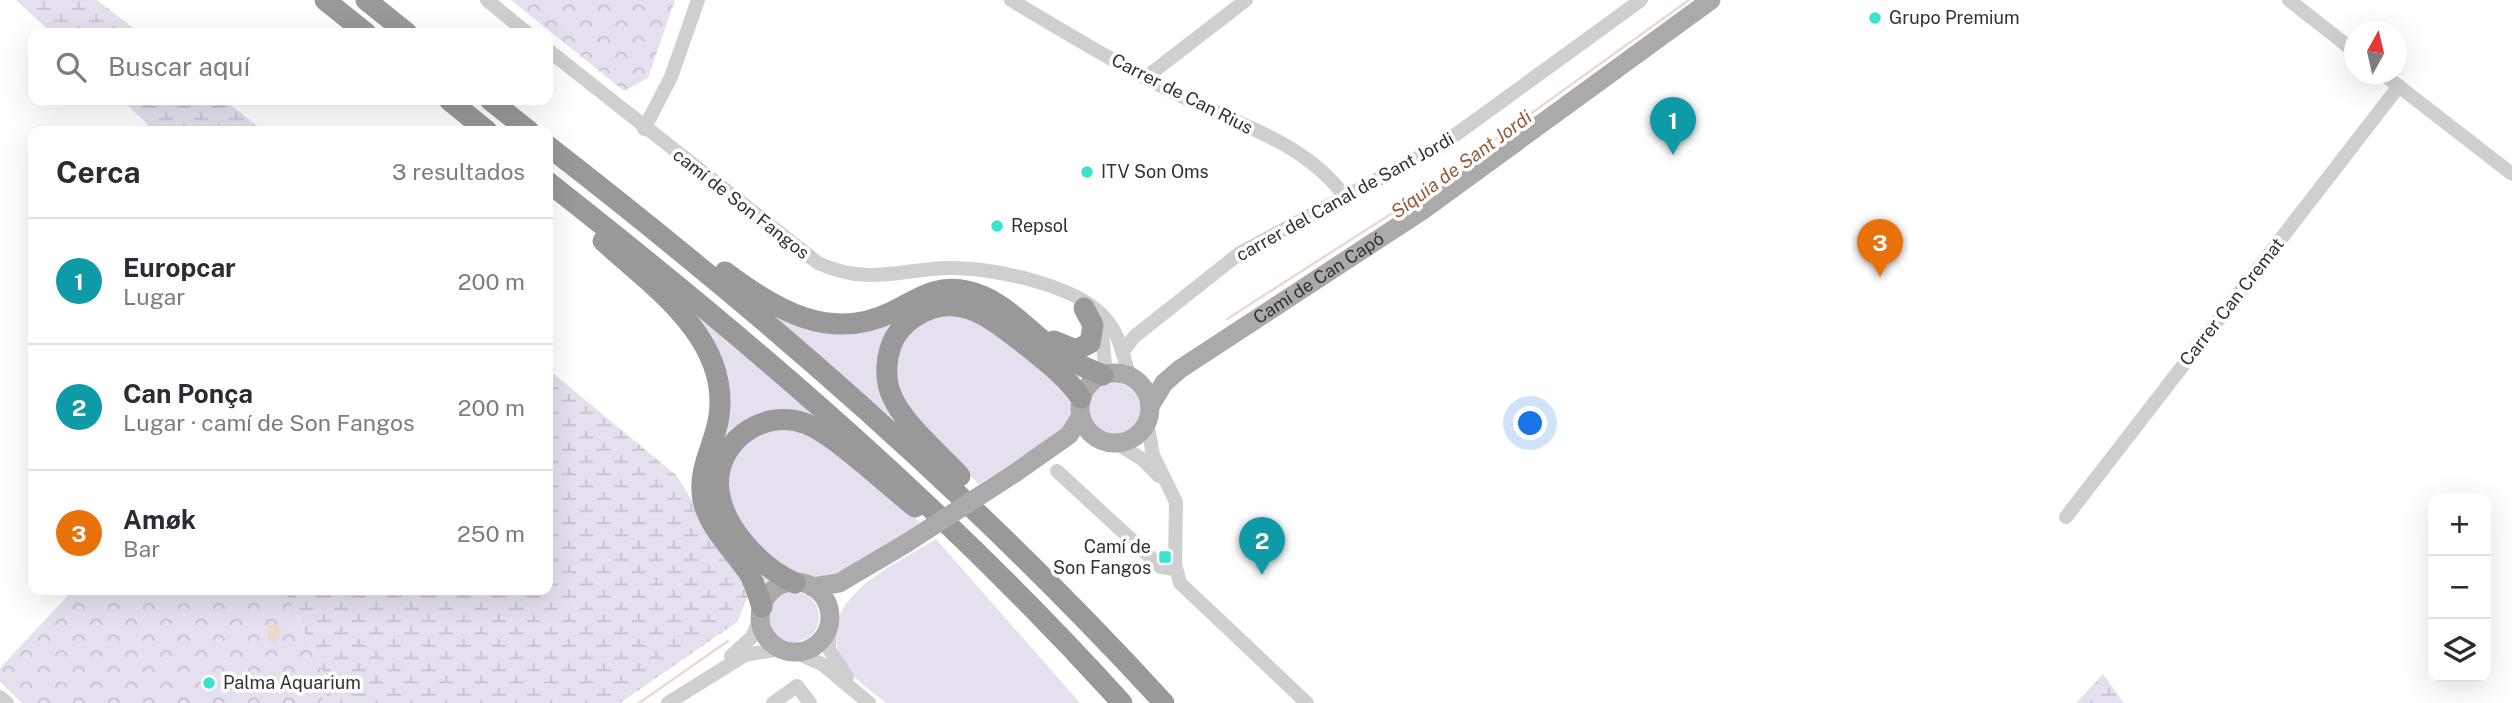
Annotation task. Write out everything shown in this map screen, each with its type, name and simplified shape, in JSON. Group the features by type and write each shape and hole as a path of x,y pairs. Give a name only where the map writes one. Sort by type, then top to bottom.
{"highway":[{"path":"325,0 360,28"},
{"path":"366,0 401,28"},
{"path":"455,105 481,126"},
{"path":"496,105 523,126"},
{"path":"553,149 594,172 762,300 791,314 821,323 853,324 884,316 929,291 953,289 988,298 1068,359 1104,374"},
{"path":"553,149 839,384 1032,563 1164,703"},
{"path":"553,185 666,275 906,481 1007,581 1122,703"},
{"path":"553,195 680,314 708,349 719,381 720,405 718,426 702,476 703,498 715,527 752,579 761,612"},
{"path":"1032,563 1019,540 901,411 889,386 890,349 902,327 917,315 936,306 966,307 997,323 1058,371 1081,407"},
{"path":"1028,329 1044,334 1066,348 1084,348 1090,343 1094,330 1084,308"},
{"path":"804,585 769,568 750,548 726,515 718,487 723,460 733,443 749,429 776,420 804,423 822,432 929,519 983,568 1007,581"}],"main road":[{"name":"Camí de Can Capó","path":"1149,414 1170,377 1230,334 1423,209 1711,0"},
{"name":"Camí de Can Capó","path":"1131,376 1160,372 1230,334"},
{"path":"871,567 839,583 775,589 761,612 767,639 788,651 819,643 844,590 871,567 1040,457 1069,435 1090,382 1104,374 1131,376 1145,390 1149,414 1132,439 1072,443 1040,457"},
{"path":"1081,407 1085,427 1107,441"},
{"path":"804,585 825,600 829,622"}],"street":[{"path":"487,0 521,28"},
{"path":"644,129 671,76 698,0"},
{"name":"Carrer de Can Rius","path":"1011,0 1145,78 1301,153 1331,177 1345,197"},
{"path":"1145,78 1246,0"},
{"name":"carrer del Canal de Sant Jordi","path":"1122,351 1135,336 1240,253 1440,146 1641,0"},
{"path":"2289,0 2344,43"},
{"name":"camí de Son Fangos","path":"553,54 800,251 828,267 858,275 882,276 967,268 1006,274 1046,286"},
{"path":"2396,84 2512,174"},
{"name":"Carrer Can Cremat","path":"2066,517 2399,86"},
{"path":"1046,286 1084,308 1101,328 1104,374"},
{"path":"1046,286 1093,306 1111,325 1131,376"},
{"path":"1149,414 1153,455 1170,487 1177,510 1175,569 1180,583 1307,703"},
{"path":"1107,441 1142,459 1170,487"},
{"path":"1057,471 1161,567 1175,569"},
{"path":"668,703 690,697 712,673 747,643 761,612"},
{"path":"829,622 828,643 832,656 869,703"},
{"path":"712,673 744,655 788,651 822,664 869,703"},
{"path":"773,703 797,686 810,703"},
{"path":"0,697 7,703"}],"green space":[{"path":"16,0 97,0 133,28 47,28"},
{"path":"511,0 675,0 648,78 624,91 553,34 553,28 546,28"},
{"path":"127,105 231,105 257,126 150,126"},
{"path":"641,266 849,444 847,446 811,420 778,413 760,417 744,425 731,437 721,452 713,487 716,505 724,522 754,561 777,580 765,590 712,506 709,476 727,409 727,388 718,355 698,325 639,268"},
{"path":"939,296 968,297 991,307 1056,357 1083,374 1077,380 1009,324 969,301 950,299 932,302 916,309 902,320 891,334 883,350 881,367 883,386 890,404 926,447 759,305 803,325 845,331 889,320 923,300"},
{"path":"937,315 969,316 1049,374 1074,402 1074,415 1067,428 979,484 930,432 900,388 895,366 898,346 913,328"},
{"path":"553,373 677,476 749,594 737,622 620,703 319,703 331,689 287,595 553,595"},
{"path":"1115,383 1134,390 1141,409 1134,428 1115,435 1096,428 1089,409 1096,390"},
{"path":"785,427 814,436 920,522 873,558 845,573 808,577 780,564 763,551 736,514 729,494 728,474 734,455 749,438"},
{"path":"936,539 1080,703 886,703 852,674 843,662 836,640 838,620 848,602 880,573"},
{"path":"794,592 812,599 819,617 812,635 794,642 776,635 769,617 776,599"},
{"path":"68,595 287,595 331,689 319,703 22,703 0,682 0,668"},
{"path":"2103,674 2124,703 2076,703"}],"water":[{"path":"275,622 281,630 277,642 268,641 268,627"}],"waterway":[{"name":"Síquia de Sant Jordi","path":"1227,319 1394,212 1689,0"},
{"name":"Síquia de Sant Jordi","path":"639,703 728,641"}],"place":[{"name":"Grupo Premium","path":"1875,18"},
{"name":"Europcar","path":"1673,155"},
{"name":"ITV Son Oms","path":"1087,172"},
{"name":"Repsol","path":"997,226"},
{"name":"Amøk","path":"1880,277"},
{"name":"Camí de Son Fangos","path":"1165,557"},
{"name":"Can Ponça","path":"1262,575"},
{"name":"Palma Aquarium","path":"209,683"}]}
